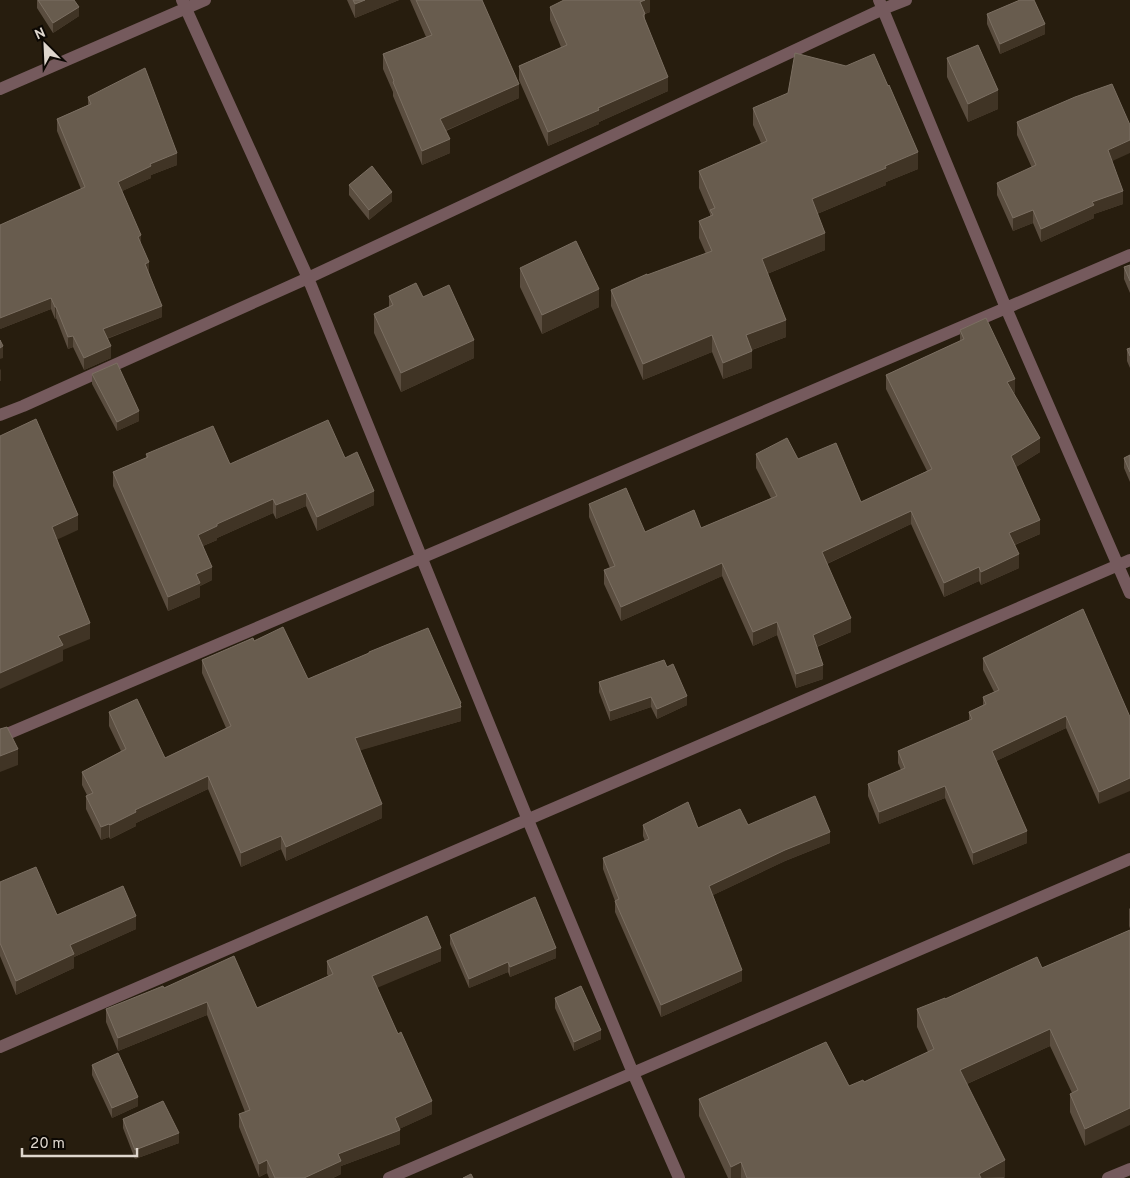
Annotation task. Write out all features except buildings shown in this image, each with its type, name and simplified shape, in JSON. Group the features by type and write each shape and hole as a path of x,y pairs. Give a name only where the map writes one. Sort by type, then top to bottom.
{"street":[{"path":"0,89 184,4 205,0"},
{"path":"0,415 308,278 881,5 906,0"},
{"path":"184,4 308,278 528,820 633,1073 679,1178"},
{"path":"881,5 1006,308 1124,563 1130,593"},
{"path":"0,737 1130,255"},
{"path":"0,1047 1124,563"},
{"path":"389,1178 1130,859"},
{"path":"1108,1178 1130,1169"}]}
